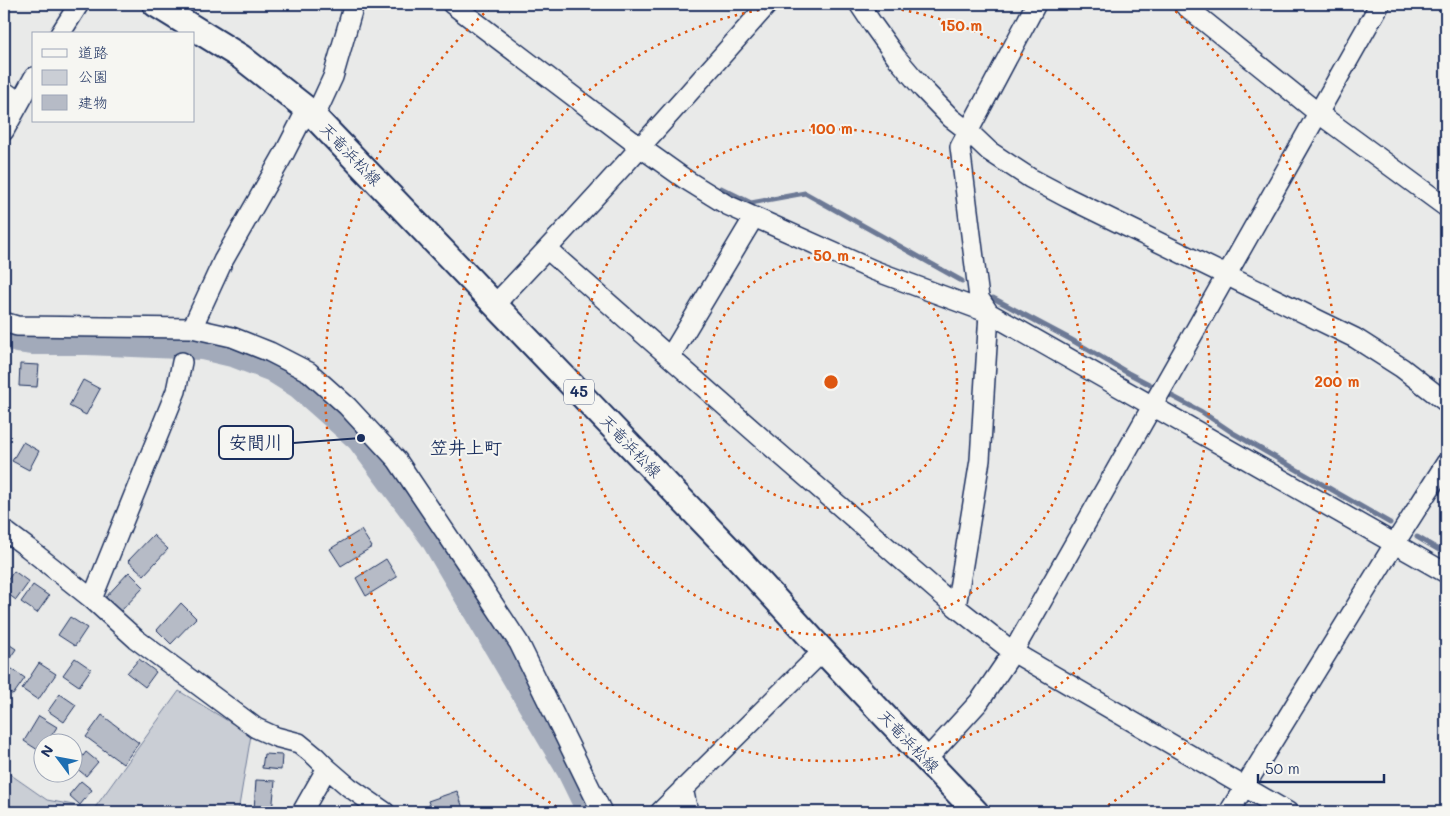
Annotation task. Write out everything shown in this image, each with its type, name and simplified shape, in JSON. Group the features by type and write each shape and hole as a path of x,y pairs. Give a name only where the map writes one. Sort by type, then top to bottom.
{"main road":[{"name":"天竜浜松線","path":"155,4 241,56 311,113 736,556 823,651 976,812"}],"street":[{"path":"61,32 78,4"},
{"path":"192,328 223,261 285,152 333,77 354,4"},
{"path":"452,4 640,147 685,179 727,205 873,270 989,313 1158,395 1446,573"},
{"path":"495,304 640,147 768,4"},
{"path":"860,4 872,25 923,89 951,118 989,151 1030,178 1068,198 1355,338 1402,368 1446,402"},
{"path":"956,607 980,460 989,313 978,298 960,147 1036,4"},
{"path":"1183,4 1318,113 1446,207"},
{"path":"926,759 979,702 1013,652 1380,4"},
{"path":"4,131 11,97 32,78"},
{"path":"670,357 754,217"},
{"path":"547,249 956,607 1013,652 1288,812"},
{"path":"4,322 17,326 192,328 232,337 270,352 309,372 347,406 397,460 519,643 602,812"},
{"path":"92,599 176,391 182,362"},
{"path":"1229,812 1446,463"},
{"path":"4,530 92,599 136,638 256,728 276,737 299,743 349,787 386,812"},
{"path":"660,812 823,651"},
{"path":"302,812 327,768"},
{"path":"683,788 688,812"}],"green space":[{"path":"179,691 251,735 238,812 4,812 4,770 47,800 94,809"}],"building":[{"path":"20,364 39,365 37,387 19,386"},
{"path":"83,380 100,389 86,415 69,406"},
{"path":"23,442 39,451 29,470 12,461"},
{"path":"361,530 372,547 341,566 330,549"},
{"path":"153,535 168,549 144,575 128,561"},
{"path":"386,559 397,577 366,596 356,578"},
{"path":"14,571 29,582 16,600 4,591 4,585"},
{"path":"129,572 144,587 119,613 104,599"},
{"path":"33,585 49,596 37,613 21,602"},
{"path":"181,603 196,618 171,644 157,630"},
{"path":"70,617 87,628 75,646 58,635"},
{"path":"4,641 16,649 4,667"},
{"path":"75,658 91,669 79,686 63,675"},
{"path":"139,659 156,672 145,687 127,673"},
{"path":"39,663 56,674 38,700 22,689"},
{"path":"9,667 25,678 13,695 4,689 4,674"},
{"path":"60,694 76,705 64,722 48,711"},
{"path":"102,715 139,743 123,764 86,737"},
{"path":"39,716 57,727 52,734 32,734 32,746 24,741"},
{"path":"86,752 98,762 86,776 82,773 82,757"},
{"path":"264,754 282,755 281,770 262,768"},
{"path":"256,780 275,781 272,812 254,810"},
{"path":"82,782 92,790 80,805 69,795 78,784 82,784"},
{"path":"457,791 463,808 452,812 432,812 428,801"}],"waterway":[{"path":"721,188 751,203 805,193 962,281"},
{"path":"993,298 1202,412 1233,433 1390,523"},
{"path":"4,333 18,338 34,340 87,340 202,345 236,353 273,367 300,384 361,438 434,536 571,769 592,812"},
{"path":"1417,537 1446,554"}],"place":[{"name":"安間川","path":"361,438"}],"district":[{"name":"笠井上町","path":"466,448"}]}
